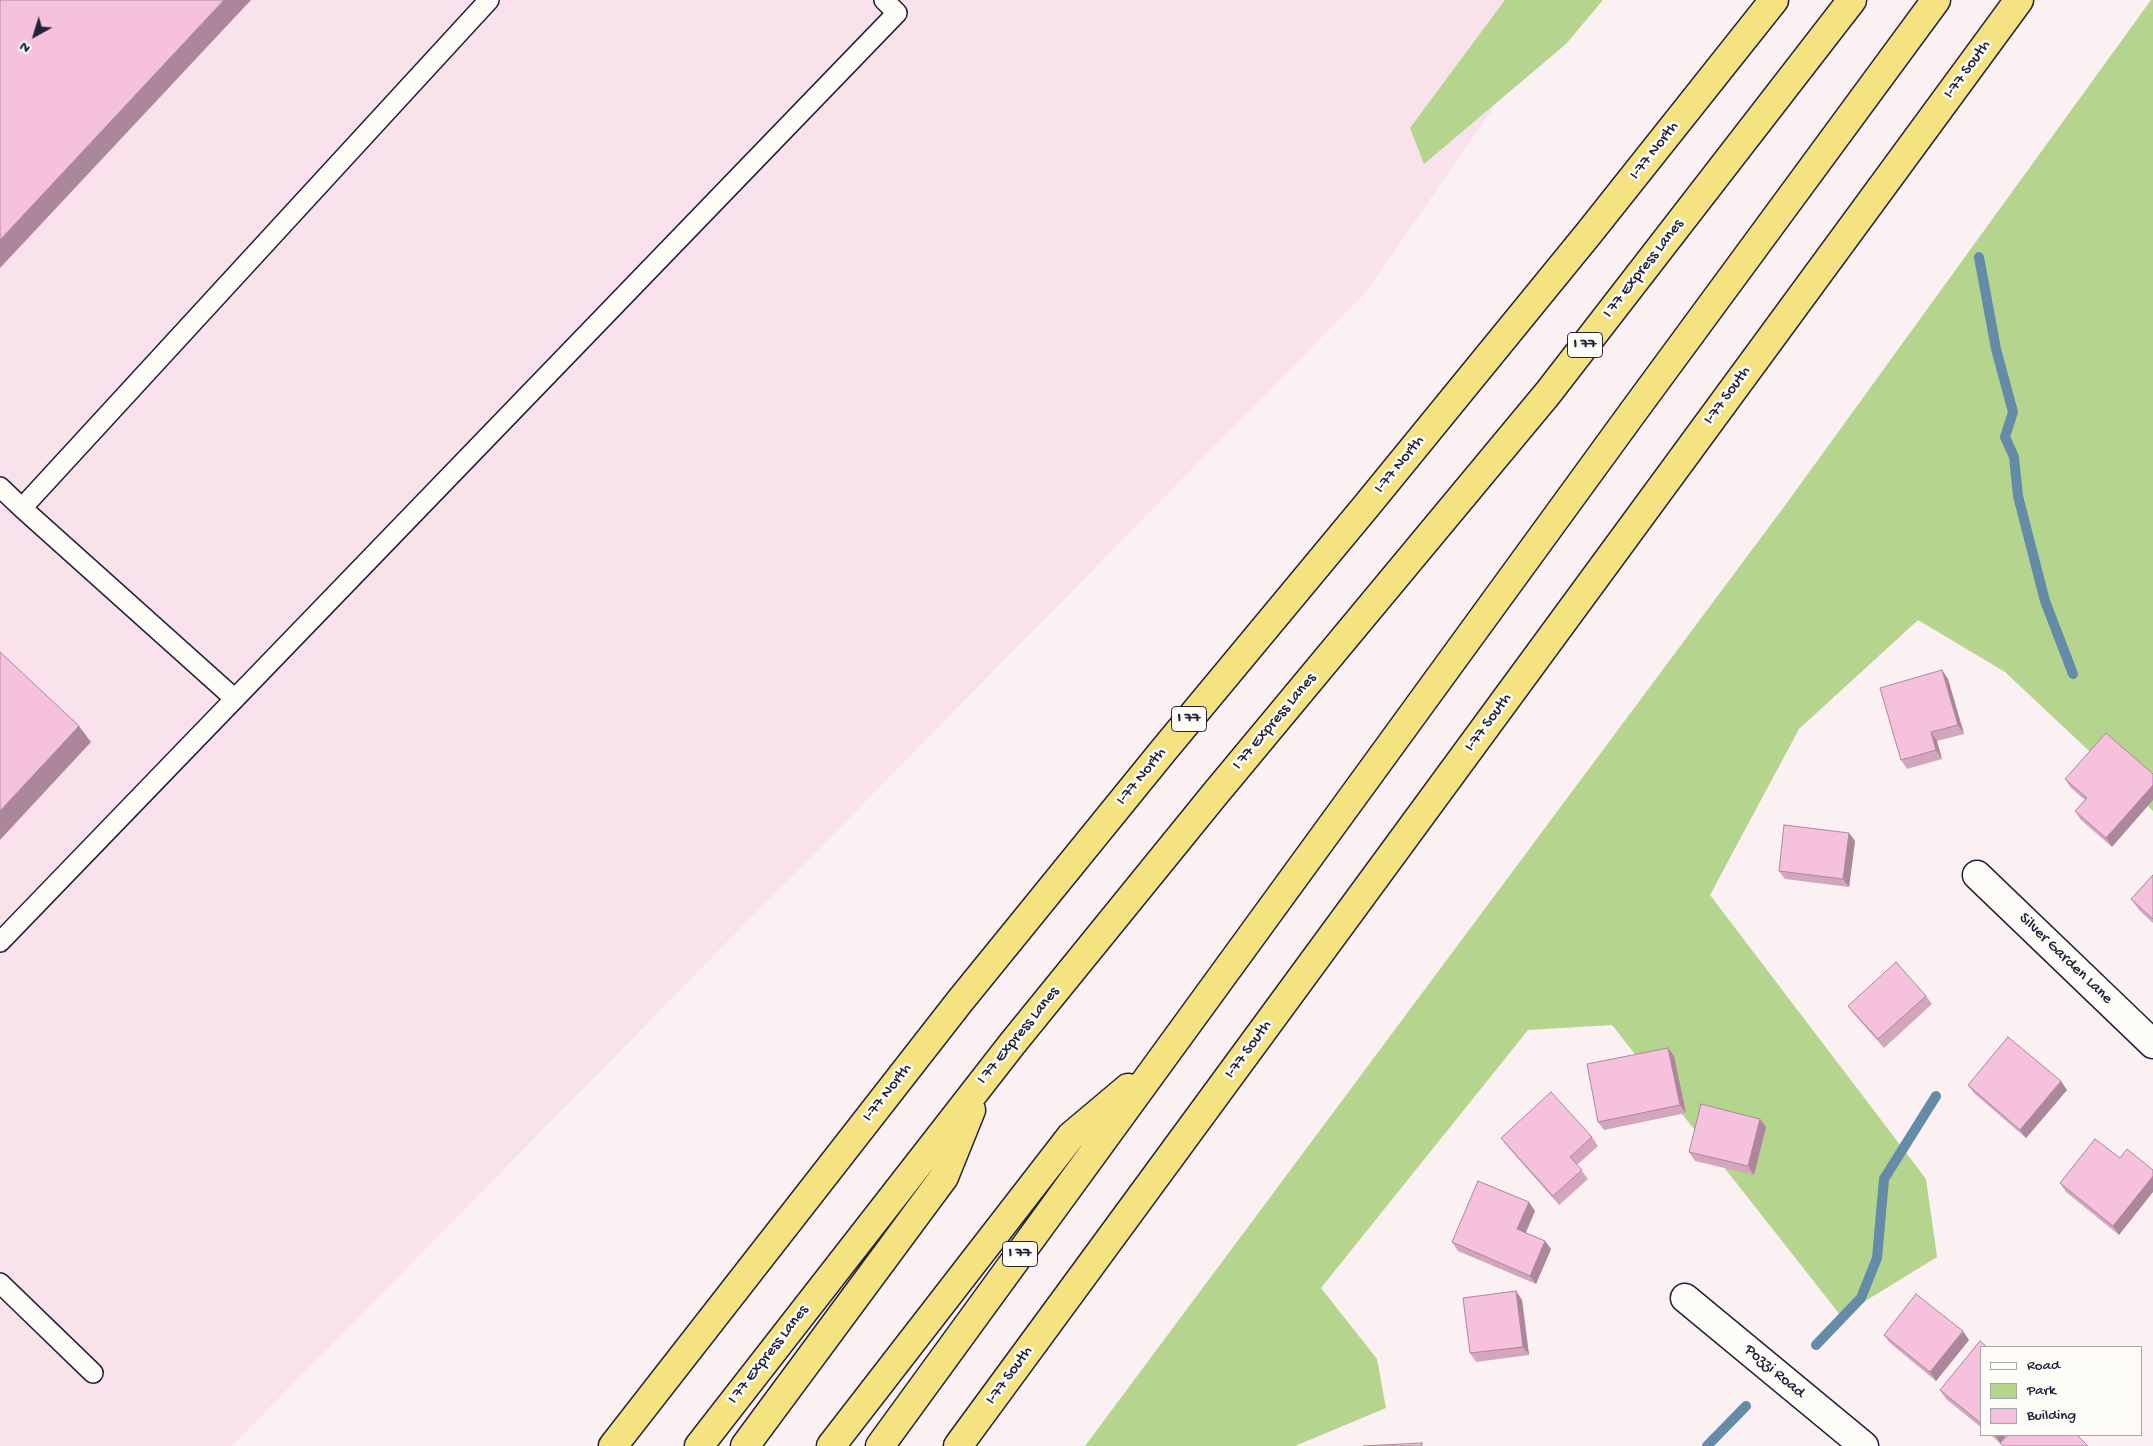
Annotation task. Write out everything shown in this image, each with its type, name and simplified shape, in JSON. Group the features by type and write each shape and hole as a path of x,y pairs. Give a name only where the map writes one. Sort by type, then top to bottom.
{"highway":[{"name":"I-77 North","path":"613,1446 960,1001 1583,241 1774,0"},
{"name":"I 77 Express Lanes","path":"699,1446 983,1081 1215,794 1548,393 1852,0"},
{"name":"I 77","path":"880,1446 1936,0"},
{"name":"I-77 South","path":"958,1446 2019,0"},
{"path":"831,1446 1071,1136 1160,1062"},
{"path":"745,1446 944,1177 983,1081"}],"street":[{"name":"Silver Garden Lane","path":"1977,875 2153,1044"},
{"name":"Pozzi Road","path":"1685,1298 1864,1446"}],"lane":[{"path":"22,508 489,0"},
{"path":"0,942 897,13 884,0"},
{"path":"0,487 235,699"},
{"path":"0,1283 93,1373"}],"shaded area":[{"path":"0,0 1568,0 1366,292 232,1446 0,1446"}],"green space":[{"path":"1505,0 1603,0 1566,44 1424,164 1410,128"},
{"path":"2151,0 2153,0 2153,811 2005,672 1918,620 1799,729 1710,895 1926,1179 1937,1257 1841,1316 1612,1025 1528,1030 1321,1288 1377,1359 1386,1408 1295,1446 1085,1446 1789,500"}],"building":[{"path":"0,0 224,0 0,240"},
{"path":"0,652 79,726 0,811"},
{"path":"1942,670 1958,725 1931,732 1936,750 1901,760 1880,688"},
{"path":"2106,733 2153,774 2153,785 2106,838 2075,811 2087,798 2065,779"},
{"path":"1784,825 1849,833 1843,879 1779,871"},
{"path":"2153,875 2153,919 2131,899"},
{"path":"1896,962 1926,996 1878,1039 1848,1006"},
{"path":"2008,1037 2061,1081 2020,1130 1968,1085"},
{"path":"1668,1048 1680,1105 1598,1122 1587,1064"},
{"path":"1551,1092 1592,1137 1570,1157 1582,1170 1553,1196 1501,1138"},
{"path":"1701,1104 1760,1119 1748,1166 1689,1152"},
{"path":"2095,1139 2120,1158 2127,1149 2153,1170 2153,1176 2113,1226 2060,1183"},
{"path":"1478,1181 1529,1202 1517,1229 1545,1241 1530,1276 1452,1242"},
{"path":"1516,1291 1523,1347 1470,1353 1463,1298"},
{"path":"1916,1294 1963,1331 1930,1372 1884,1335"},
{"path":"1980,1341 1986,1346 1980,1346 1980,1422 1940,1390"},
{"path":"2008,1436 2078,1436 2088,1446 2003,1446 2000,1443"},
{"path":"1422,1443 1422,1446 1363,1446"}],"waterway":[{"path":"1979,257 1996,349 2013,412 2005,437 2014,457 2018,496 2045,601 2073,674"},
{"path":"1816,1345 1861,1298 1877,1258 1884,1179 1936,1096"},
{"path":"1707,1446 1746,1406"}]}
